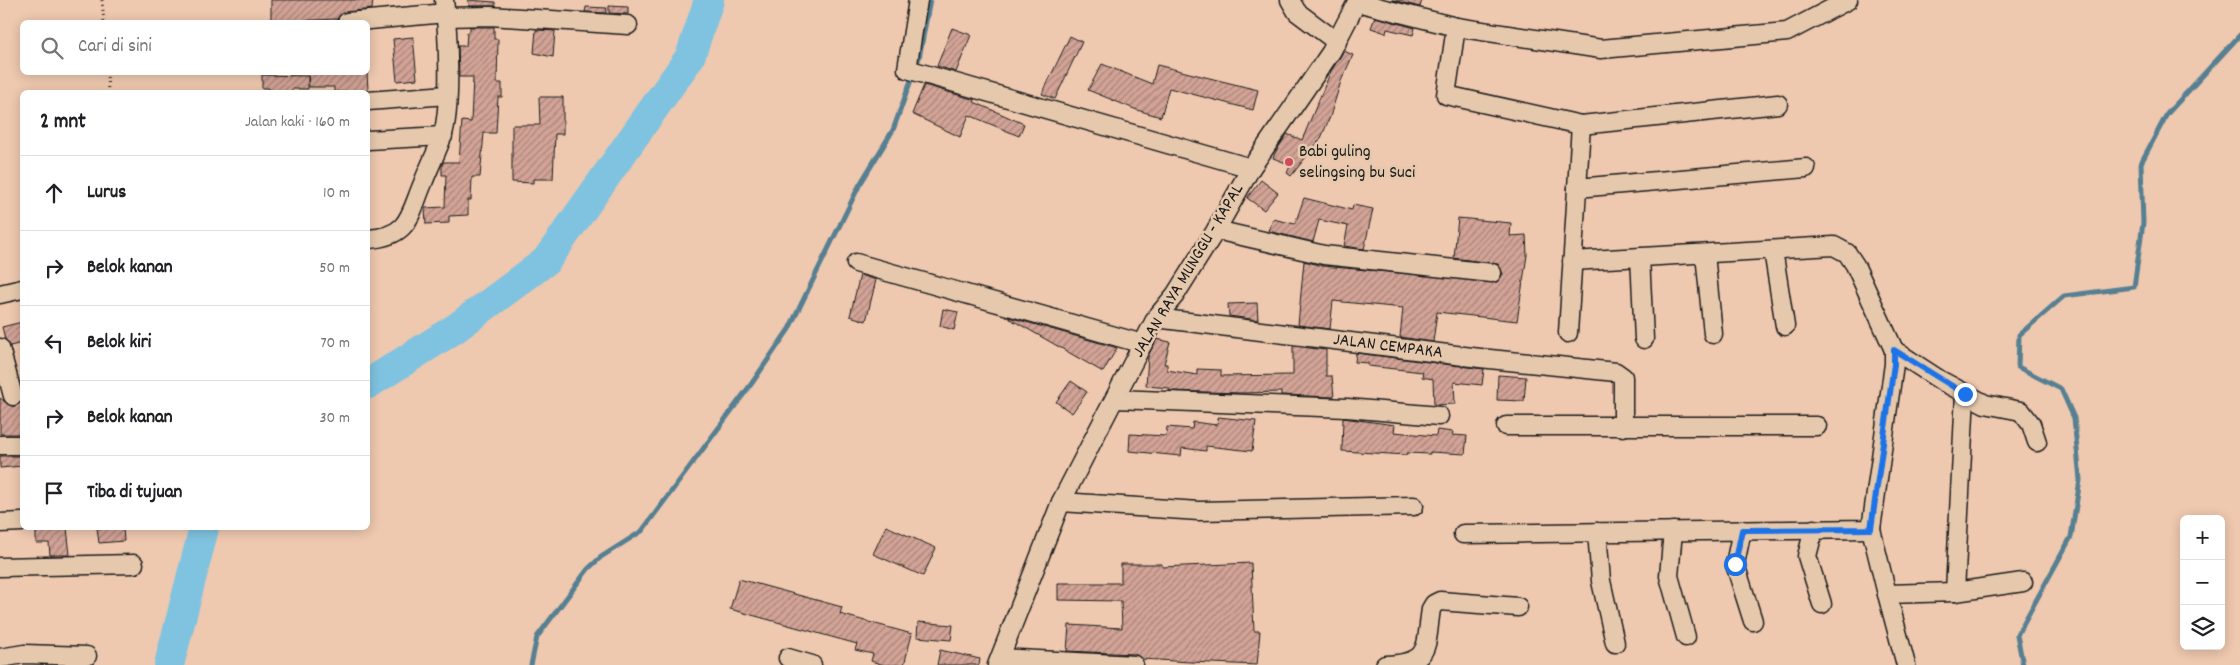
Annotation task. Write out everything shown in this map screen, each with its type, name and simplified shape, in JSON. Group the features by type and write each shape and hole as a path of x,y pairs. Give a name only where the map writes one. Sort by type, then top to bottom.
{"street":[{"path":"918,0 907,69 1251,168"},
{"path":"1290,0 1297,12 1336,42"},
{"path":"1357,1 1456,27 1601,49 1787,32 1848,0"},
{"name":"JALAN RAYA MUNGGU - KAPAL","path":"999,661 1062,502 1156,318 1174,295 1216,230 1251,168 1336,42 1357,1"},
{"path":"370,239 391,236 408,221 443,136 447,95 445,10"},
{"path":"363,20 445,10 490,16 628,25"},
{"path":"1456,27 1446,95 1580,125 1778,104"},
{"path":"370,101 447,95"},
{"path":"1568,333 1580,125"},
{"path":"370,140 443,136"},
{"path":"1577,188 1806,168"},
{"path":"1216,230 1324,255 1492,273"},
{"path":"1572,261 1834,246 1847,253 1855,265 1894,350 1894,364 1871,529 1906,665"},
{"path":"1773,250 1785,326"},
{"path":"1705,254 1713,334"},
{"path":"1640,257 1644,339"},
{"path":"856,263 1143,344"},
{"path":"0,294 20,289"},
{"name":"JALAN CEMPAKA","path":"1156,318 1480,358 1616,372 1623,377 1622,427"},
{"path":"1894,350 1984,404 2021,411 2031,424 2037,442"},
{"path":"1,353 13,396"},
{"path":"1954,592 1965,394"},
{"path":"1115,399 1347,408 1439,416"},
{"path":"1506,426 1817,426"},
{"path":"0,445 20,445"},
{"path":"1062,502 1199,510 1414,506"},
{"path":"0,523 20,522"},
{"path":"1463,534 1871,529"},
{"path":"1742,530 1735,564 1753,620"},
{"path":"1814,530 1807,556 1822,604"},
{"path":"1673,531 1669,576 1686,637"},
{"path":"1596,532 1601,581 1615,643"},
{"path":"0,567 134,564"},
{"path":"1887,594 1954,592 2023,582"},
{"path":"1385,665 1419,658 1425,652 1431,609 1434,604 1440,601 1518,607"},
{"path":"0,658 24,654 87,656"},
{"path":"788,658 812,665"},
{"path":"999,661 1134,665"}],"path":[{"path":"102,0 104,20"},
{"path":"107,75 108,90"}],"building":[{"path":"271,0 373,0 372,9 346,12 337,19 271,20"},
{"path":"468,0 495,2 495,6 469,6"},
{"path":"1392,0 1422,0 1420,7"},
{"path":"609,6 628,7 628,14 609,13"},
{"path":"586,7 607,8 606,13 585,12"},
{"path":"1375,17 1415,28 1413,35 1387,29 1386,33 1371,28"},
{"path":"470,27 494,27 494,39 498,39 497,83 502,83 502,97 498,97 496,133 484,133 480,177 472,177 471,200 468,200 468,215 449,216 449,223 426,224 425,208 445,207 446,175 442,175 442,165 443,162 459,162 462,121 471,122 473,77 459,77 458,46 466,46 467,32 470,31"},
{"path":"952,28 971,35 956,72 937,66"},
{"path":"536,30 555,31 553,57 534,53"},
{"path":"1070,36 1082,42 1055,99 1042,94"},
{"path":"413,37 417,79 397,81 393,39"},
{"path":"1344,51 1353,55 1341,81 1330,117 1321,138 1291,176 1287,173 1294,158 1292,158 1289,164 1273,158 1275,153 1287,134 1302,140 1331,71"},
{"path":"1102,64 1152,84 1157,65 1258,90 1253,110 1169,88 1161,117 1137,110 1088,90"},
{"path":"262,75 308,76 308,89 270,90 269,88 262,88"},
{"path":"308,75 367,75 368,90 334,90 334,87 309,87"},
{"path":"924,85 975,100 974,102 1024,124 1019,136 969,115 960,137 912,114"},
{"path":"539,97 563,97 563,134 555,134 553,179 533,179 533,183 512,182 512,125 540,125"},
{"path":"1261,180 1278,193 1264,210 1247,198"},
{"path":"1304,198 1352,210 1353,205 1373,209 1364,249 1344,246 1348,226 1319,220 1313,242 1269,231 1273,219 1295,224"},
{"path":"1458,218 1511,223 1510,236 1526,235 1527,255 1517,321 1437,312 1433,342 1400,337 1403,308 1333,301 1330,329 1298,325 1304,261 1323,266 1497,282 1503,274 1498,264 1454,258"},
{"path":"860,275 876,280 866,321 850,316"},
{"path":"1257,303 1258,320 1229,316 1228,304"},
{"path":"943,309 958,312 954,330 940,326"},
{"path":"1005,316 1114,347 1117,348 1103,372"},
{"path":"20,322 20,344 10,346 5,339 2,327"},
{"path":"1157,339 1170,342 1164,364 1167,364 1167,370 1197,375 1197,369 1221,370 1221,376 1293,375 1293,346 1326,350 1326,376 1332,376 1334,397 1281,395 1281,392 1172,391 1169,388 1146,386 1148,356"},
{"path":"1356,353 1484,369 1482,385 1454,382 1455,404 1434,405 1433,379 1422,377 1423,372 1368,366 1368,363 1355,362"},
{"path":"1498,375 1526,377 1524,401 1497,400"},
{"path":"1071,381 1087,392 1072,413 1056,402"},
{"path":"0,398 11,406 16,406 20,402 20,434 0,434"},
{"path":"1218,417 1256,421 1252,451 1206,446 1206,451 1182,448 1181,456 1129,451 1130,434 1166,436 1167,427 1192,429 1193,422 1217,425"},
{"path":"1343,418 1395,425 1394,432 1436,436 1437,430 1453,432 1452,435 1467,436 1465,454 1430,452 1430,454 1407,453 1406,455 1342,451"},
{"path":"0,456 20,456 20,466 0,468"},
{"path":"886,526 936,548 923,576 873,554"},
{"path":"36,530 67,530 70,555 50,555 49,543 36,543"},
{"path":"97,530 123,530 124,541 99,543"},
{"path":"1251,563 1254,631 1260,631 1257,665 1142,659 1135,654 1067,651 1069,625 1122,628 1121,601 1058,600 1058,583 1121,583 1121,564 1162,564 1162,567"},
{"path":"739,579 842,607 840,614 912,634 904,665 884,665 871,661 873,654 855,650 857,644 730,609"},
{"path":"918,622 953,625 951,640 917,637"},
{"path":"940,650 980,659 979,665 937,665"}],"waterway":[{"path":"370,383 456,328 546,261 690,57 709,0"},
{"path":"531,665 537,637 588,569 601,557 642,531 752,383 789,329 859,186 893,130 919,58 930,0"},
{"path":"2023,665 2017,635 2071,537 2080,480 2074,418 2061,389 2018,367 2019,335 2064,296 2134,287 2143,223 2141,163 2167,114 2240,35"},
{"path":"169,665 203,530"}],"place":[{"name":"Babi guling selingsing bu Suci","path":"1289,162"}],"route":[{"path":"1735,564 1742,530 1871,529 1881,446 1888,411 1894,350 1965,394"}]}
